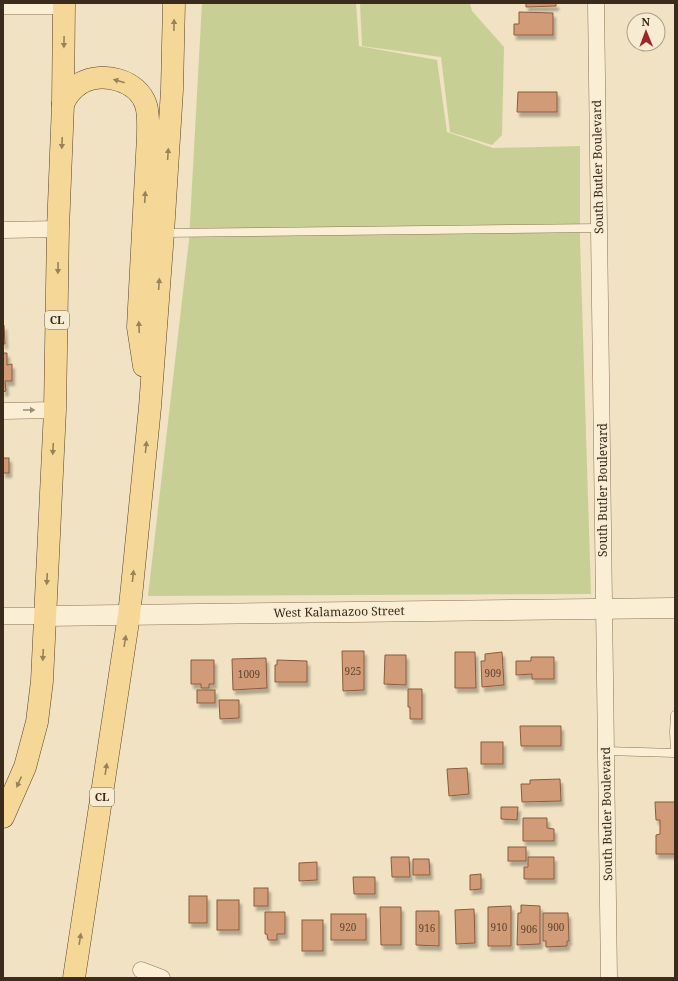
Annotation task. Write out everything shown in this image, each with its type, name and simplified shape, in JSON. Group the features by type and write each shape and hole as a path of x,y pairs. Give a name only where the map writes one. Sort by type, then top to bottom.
{"main road":[{"path":"129,615 150,407 172,90 174,3"},
{"name":"CL","path":"3,817 25,767 37,722 42,681 55,410 58,229 63,104 64,4"},
{"path":"63,104 67,95 80,84 87,80 103,78 125,82 134,88 146,105 148,117 148,136 138,327 150,407"},
{"name":"CL","path":"74,978 129,615"}],"street":[{"name":"South Butler Boulevard","path":"596,3 609,978"},
{"path":"3,6 64,4"},
{"path":"3,230 58,229"},
{"path":"3,410 55,410"},
{"name":"West Kalamazoo Street","path":"3,616 675,608"},
{"path":"142,970 162,978"}],"lane":[{"path":"162,233 599,228"},
{"path":"606,751 675,753 675,715"}],"green space":[{"path":"202,3 356,3 359,46 437,60 447,132 493,148 580,146 580,239 591,594 148,596 189,240"},
{"path":"360,3 470,3 472,11 504,47 502,135 492,145 450,132 441,57 362,46"}],"building":[{"path":"526,3 556,3 556,6 526,7"},
{"path":"519,12 553,13 553,35 514,35 514,24 519,24"},
{"path":"518,92 557,92 557,112 517,112"},
{"path":"4,325 5,344 3,344 3,326"},
{"path":"3,353 7,353 7,365 12,364 12,381 5,381 6,391 3,392"},
{"path":"3,458 9,458 9,473 3,473"},
{"path":"342,651 364,651 364,690 343,691"},
{"path":"455,652 475,652 476,688 455,688"},
{"path":"502,652 504,685 482,687 481,661 485,661 485,654"},
{"path":"385,655 406,655 406,685 384,684"},
{"path":"531,657 554,657 554,679 532,679 532,674 516,675 516,661 531,661"},
{"path":"266,658 267,688 233,690 232,659"},
{"path":"191,660 214,660 214,684 209,684 209,688 201,688 201,684 191,684"},
{"path":"277,660 307,661 307,682 275,682 275,665 277,665"},
{"path":"408,689 422,689 422,719 410,719"},
{"path":"197,690 215,690 215,703 197,703"},
{"path":"219,700 239,700 239,718 220,719"},
{"path":"520,726 561,726 561,746 521,746"},
{"path":"481,742 503,742 503,764 481,764"},
{"path":"467,768 469,794 449,796 447,769"},
{"path":"560,779 561,801 522,802 521,784 530,784 530,780"},
{"path":"655,802 675,802 675,854 656,854 656,835 660,834 660,820 656,820"},
{"path":"501,807 518,807 517,820 501,819"},
{"path":"523,818 547,818 547,828 554,829 554,841 523,841"},
{"path":"508,847 526,847 526,861 508,861"},
{"path":"391,857 409,857 410,877 392,877"},
{"path":"528,857 554,857 554,879 524,879 524,867 528,867"},
{"path":"413,859 429,859 430,875 413,875"},
{"path":"317,862 317,880 299,881 299,863"},
{"path":"481,874 481,889 470,890 470,875"},
{"path":"353,877 375,877 375,894 354,894"},
{"path":"254,888 268,888 268,906 254,906"},
{"path":"189,896 207,896 207,923 189,923"},
{"path":"217,900 239,900 239,930 217,930"},
{"path":"521,905 540,906 540,944 517,945 518,913 521,913"},
{"path":"511,906 511,946 488,946 488,907"},
{"path":"380,907 401,907 401,945 381,945"},
{"path":"474,909 475,943 456,944 455,910"},
{"path":"416,911 439,911 439,946 416,945"},
{"path":"265,912 285,912 285,934 277,934 277,940 268,940 267,934 265,934"},
{"path":"543,913 568,913 569,941 567,941 567,946 546,947 546,941 543,941"},
{"path":"331,914 366,914 366,940 331,940"},
{"path":"302,920 323,920 323,951 302,951"}]}
